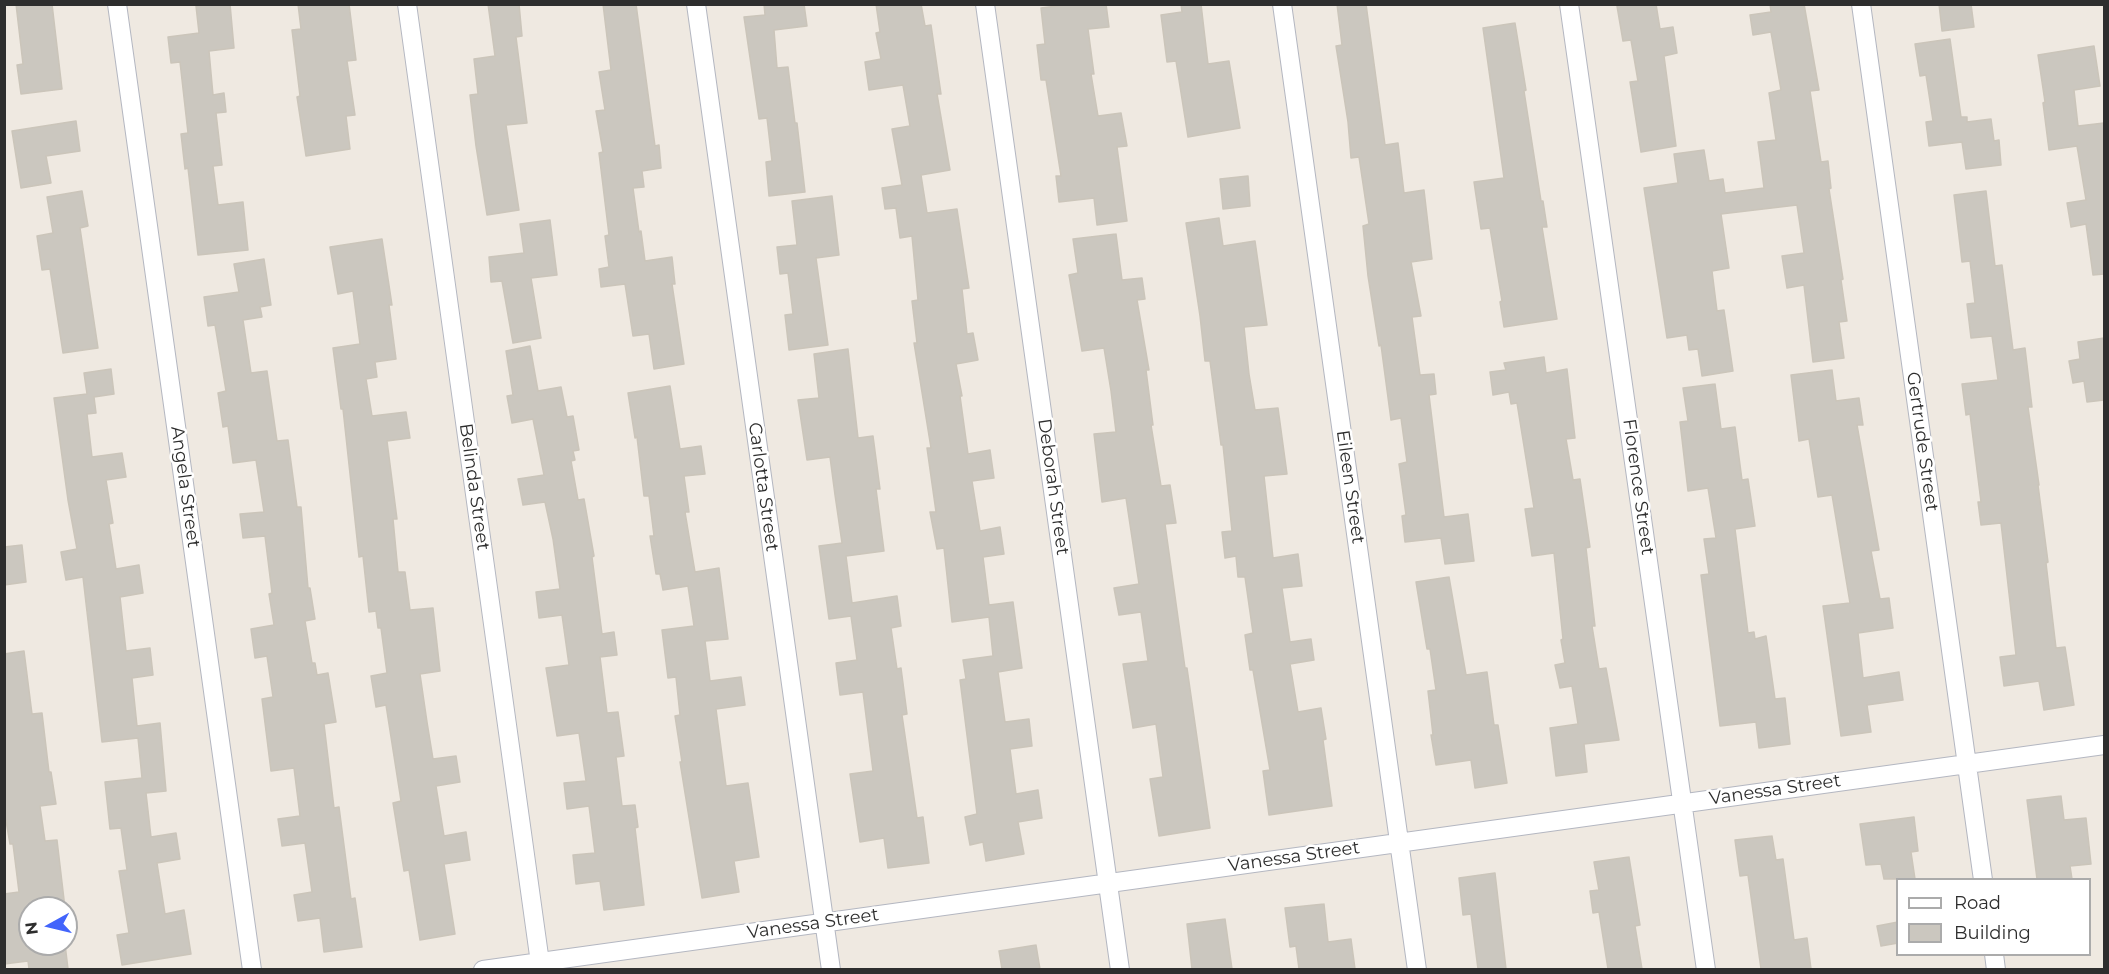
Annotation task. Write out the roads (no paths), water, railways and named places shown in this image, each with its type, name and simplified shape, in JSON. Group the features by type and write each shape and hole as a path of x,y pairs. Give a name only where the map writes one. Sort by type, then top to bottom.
{"street":[{"name":"Angela Street","path":"117,4 252,969"},
{"name":"Belinda Street","path":"407,4 541,966"},
{"name":"Carlotta Street","path":"696,4 831,969"},
{"name":"Deborah Street","path":"985,4 1120,969"},
{"name":"Eileen Street","path":"1282,4 1417,969"},
{"name":"Florence Street","path":"1569,4 1706,969"},
{"name":"Gertrude Street","path":"1861,4 1983,878"},
{"name":"Vanessa Street","path":"483,969 541,966 824,922 2104,745"}]}
